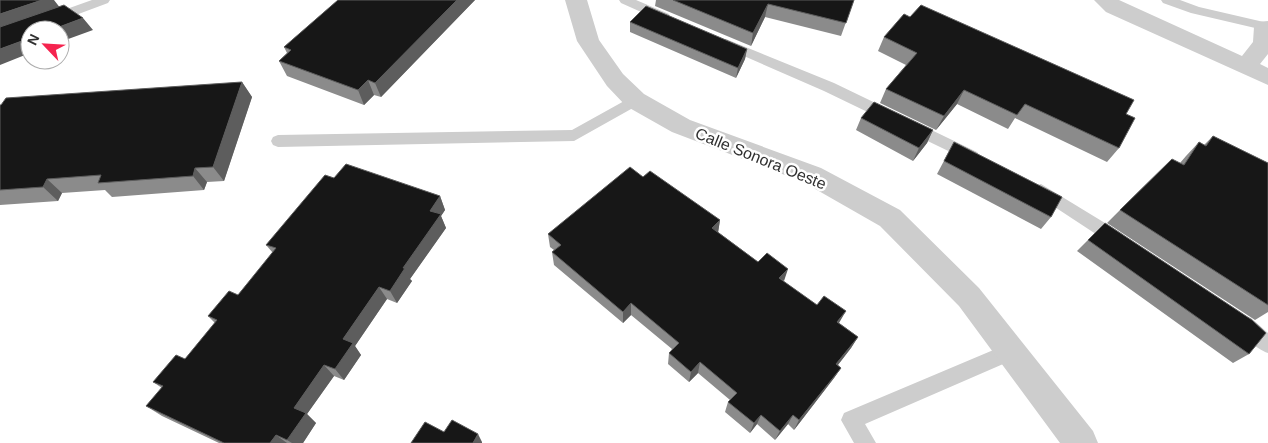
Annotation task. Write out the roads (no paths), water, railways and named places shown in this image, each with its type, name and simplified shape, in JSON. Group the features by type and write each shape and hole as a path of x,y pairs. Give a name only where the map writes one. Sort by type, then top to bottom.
{"street":[{"name":"Calle Sonora Oeste","path":"576,0 588,40 616,80 635,100 680,126 812,176 890,218 969,297 1081,443"},
{"path":"1105,0 1114,7 1268,77"},
{"path":"1246,67 1264,43 1267,27"}],"lane":[{"path":"49,20 104,0"},
{"path":"625,0 680,23"},
{"path":"1167,0 1196,10 1267,27"},
{"path":"716,38 829,87 987,164"},
{"path":"278,141 574,135 635,100"},
{"path":"1031,185 1129,248"},
{"path":"1235,317 1268,345"},
{"path":"866,443 851,420 1010,352"}]}
